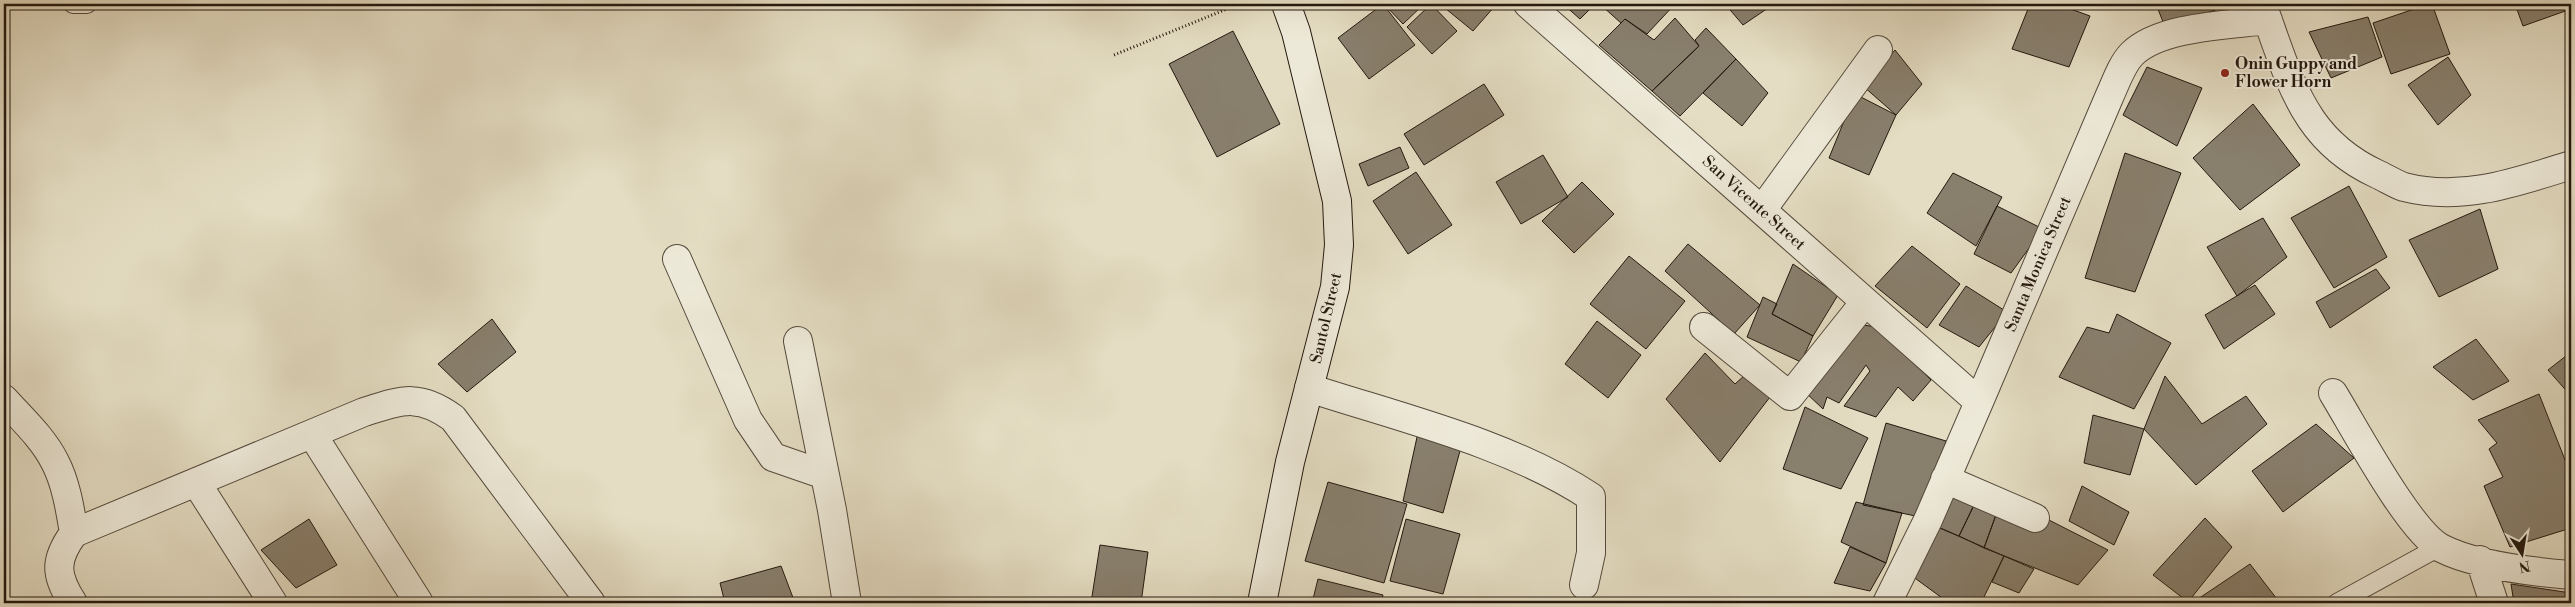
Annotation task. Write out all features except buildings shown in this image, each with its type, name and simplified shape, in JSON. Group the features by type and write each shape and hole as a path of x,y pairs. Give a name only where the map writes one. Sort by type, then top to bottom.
{"street":[{"name":"Santol Street","path":"1262,603 1290,462 1336,287 1339,236 1337,201 1296,32 1286,4"},
{"name":"San Vicente Street","path":"1528,4 1979,402"},
{"path":"2265,12 2291,80 2310,117 2329,144 2359,165 2377,174 2403,186 2443,193 2486,190 2571,165"},
{"name":"Santa Monica Street","path":"1887,603 1979,402 2110,95 2131,55 2145,44 2164,36 2265,12"},
{"path":"1762,210 1878,50"},
{"path":"677,259 753,427 773,457 825,475"},
{"path":"1704,326 1790,396 1865,302"},
{"path":"798,341 825,475 847,603"},
{"path":"1310,388 1499,450 1562,478 1591,497 1591,553 1584,585"},
{"path":"2333,392 2409,516 2440,547 2480,560 2537,572 2571,575"},
{"path":"4,399 42,440 56,462 66,493 74,533"},
{"path":"73,603 62,586 58,567 63,548 74,533 364,412 395,402 418,400 435,404 454,418 590,603"},
{"path":"312,434 419,603"},
{"path":"1945,479 2035,518"},
{"path":"196,482 273,603"},
{"path":"2480,560 2494,603"}],"lane":[{"path":"73,4 87,4"},
{"path":"2337,603 2440,547"}],"path":[{"path":"1114,55 1239,4"}],"place":[{"name":"Onin Guppy and Flower Horn","path":"2225,73"}]}
